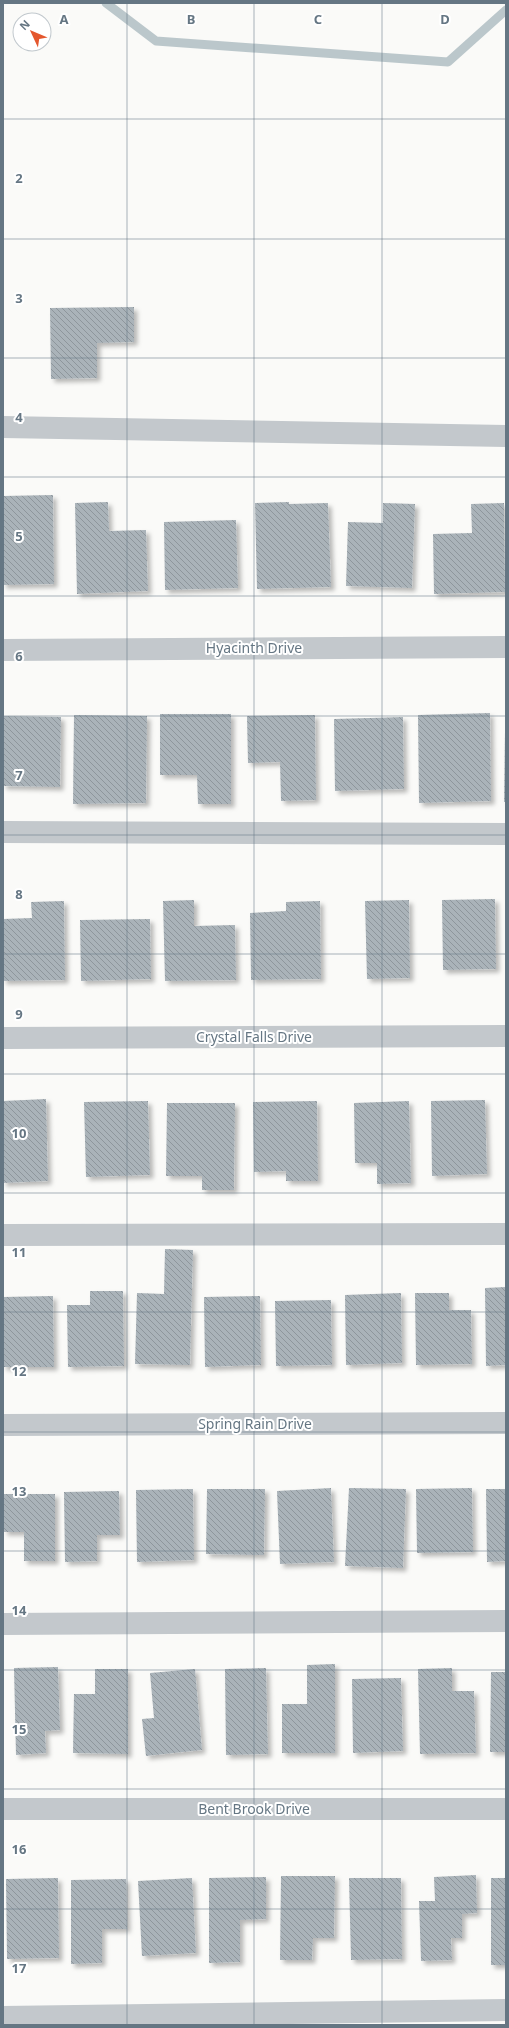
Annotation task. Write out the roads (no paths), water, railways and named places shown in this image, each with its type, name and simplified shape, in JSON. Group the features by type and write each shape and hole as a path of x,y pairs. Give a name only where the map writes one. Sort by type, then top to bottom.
{"street":[{"path":"3,427 506,436"},
{"name":"Hyacinth Drive","path":"3,650 506,647"},
{"path":"3,832 506,834"},
{"name":"Crystal Falls Drive","path":"3,1038 506,1036"},
{"path":"3,1234 506,1234"},
{"name":"Spring Rain Drive","path":"3,1425 506,1423"},
{"path":"3,1624 506,1621"},
{"name":"Bent Brook Drive","path":"3,1809 506,1809"},
{"path":"3,2017 506,2010"}],"waterway":[{"path":"106,3 156,41 448,62 506,10"}]}
